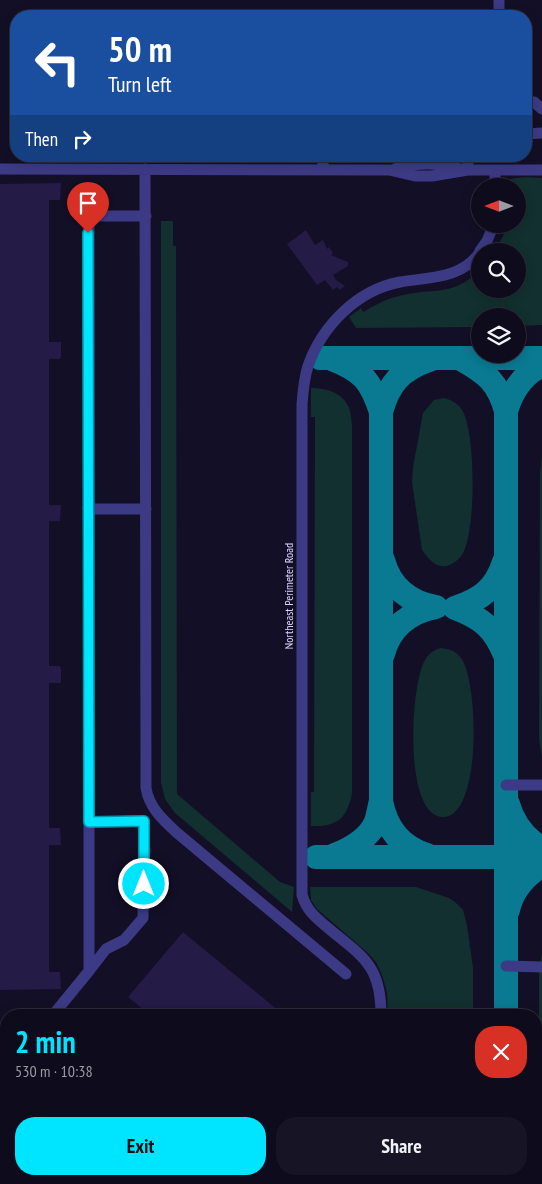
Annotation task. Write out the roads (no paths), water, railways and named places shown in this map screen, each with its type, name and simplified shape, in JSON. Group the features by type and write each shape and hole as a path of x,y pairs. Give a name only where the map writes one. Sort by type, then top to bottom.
{"street":[{"path":"323,162 323,170"},
{"path":"389,170 398,162"},
{"path":"468,162 468,170"},
{"path":"0,169 389,170 415,164 435,164 468,170 542,170"},
{"path":"145,169 146,788 148,797 162,818 194,848 346,974"},
{"path":"495,170 495,178"},
{"path":"89,971 89,216 146,216"},
{"name":"Northeast Perimeter Road","path":"381,1009 381,995 371,967 306,908 302,895 303,386 307,368 314,352 326,330 343,311 365,295 384,286 447,276 463,268 471,260"},
{"path":"88,509 146,509"},
{"path":"506,785 542,785"},
{"path":"58,1009 106,949 124,940 143,918 144,821 153,807"},
{"path":"89,822 144,821"},
{"path":"506,966 542,967"}]}
